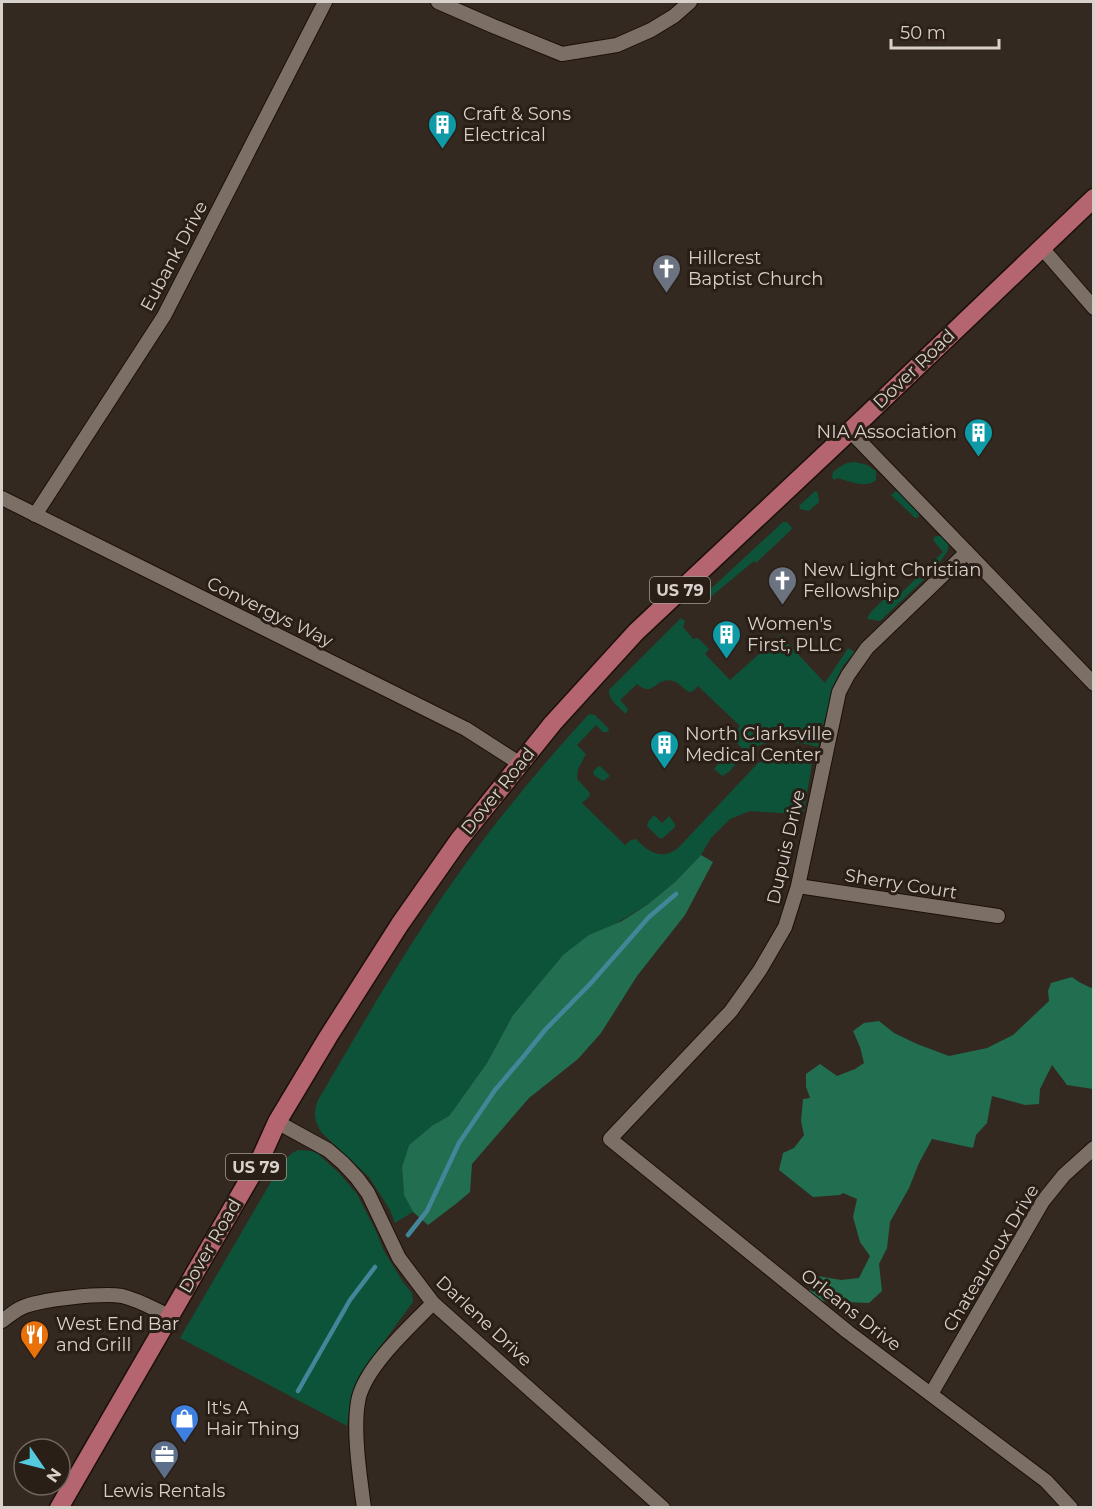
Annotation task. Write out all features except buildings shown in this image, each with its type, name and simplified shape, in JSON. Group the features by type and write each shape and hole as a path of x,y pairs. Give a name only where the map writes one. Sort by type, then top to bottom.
{"main road":[{"name":"Dover Road","path":"59,1508 258,1162 277,1122 328,1037 406,915 459,840 519,764 636,632 1094,198"}],"street":[{"name":"Eubank Drive","path":"35,515 164,316 325,2"},
{"path":"438,2 562,54 617,45 651,30 674,16 690,2"},
{"path":"1042,248 1094,308"},
{"path":"850,430 1094,684"},
{"name":"Convergys Way","path":"2,498 457,725 499,749 519,764"},
{"name":"Dupuis Drive","path":"610,1139 731,1011 760,970 785,927 798,886 839,692 867,648 967,552"},
{"name":"Sherry Court","path":"798,886 998,916"},
{"name":"Darlene Drive","path":"277,1122 328,1150 343,1163 368,1193 399,1258 433,1303 663,1508"},
{"name":"Orleans Drive","path":"610,1139 840,1325 1046,1481 1071,1508"},
{"name":"Chateauroux Drive","path":"931,1394 1044,1201 1064,1175 1094,1148"},
{"path":"2,1321 20,1308 46,1300 100,1296 128,1298 169,1317"},
{"path":"364,1508 357,1433 359,1396 377,1364 433,1303"}],"green space":[{"path":"855,462 867,465 876,471 876,480 862,484 832,478 833,472 846,464"},
{"path":"815,491 818,493 819,502 809,511 800,509 799,506"},
{"path":"896,491 918,511 919,517 915,518 891,495"},
{"path":"783,522 787,522 792,528 756,563 754,561 707,600 703,596"},
{"path":"937,536 942,536 949,543 947,552 934,570 880,621 867,619 886,597 892,602 943,552 933,540"},
{"path":"681,618 685,621 683,627 693,639 698,638 709,649 705,654 730,680 780,635 825,683 848,648 855,652 843,666 833,686 818,747 791,742 772,742 746,752 732,738 740,726 698,686 689,692 677,683 667,680 648,689 637,684 620,700 628,709 626,714 617,706 610,697 609,690"},
{"path":"589,714 595,715 609,732 603,732 596,725 577,745 586,754 578,769 577,779 590,793 582,803 625,845 636,839 656,854 667,854 673,851 758,763 765,760 792,759 812,764 804,811 795,814 750,811 730,819 711,838 701,855 675,882 647,905 563,955 513,1015 487,1063 449,1116 433,1125 409,1145 402,1167 404,1195 413,1212 395,1223 390,1210 369,1177 322,1133 315,1117 318,1100 397,967 462,869 545,763"},
{"path":"721,749 733,759 735,764 723,776 714,769 718,764 711,757"},
{"path":"600,766 610,776 603,781 593,772"},
{"path":"654,815 662,823 669,816 675,824 675,827 663,838 659,838 647,826"},
{"path":"701,855 713,862 685,915 637,976 601,1033 578,1059 529,1098 472,1164 470,1192 428,1225 413,1212 404,1195 402,1167 409,1145 433,1125 449,1116 487,1063 513,1015 563,955 589,935 622,921 647,905 675,882"},
{"path":"1072,977 1093,987 1093,1089 1067,1085 1052,1065 1040,1089 1039,1104 1025,1105 992,1096 987,1123 976,1135 973,1148 932,1139 890,1222 887,1248 879,1264 882,1291 869,1303 820,1301 808,1293 817,1276 841,1280 859,1278 870,1256 860,1242 853,1217 857,1199 843,1193 813,1197 779,1170 783,1153 794,1148 804,1135 801,1121 803,1099 810,1098 806,1087 806,1074 820,1064 837,1076 864,1063 853,1031 864,1023 879,1021 894,1033 949,1056 987,1048 1013,1035 1049,1001 1048,991 1051,983"},
{"path":"298,1150 318,1154 357,1194 384,1251 412,1293 413,1302 360,1374 350,1404 347,1426 180,1338 282,1163"}],"waterway":[{"path":"408,1235 427,1211 459,1143 495,1090 545,1030 591,983 649,917 676,894"},
{"path":"298,1391 350,1300 375,1267"}],"place":[{"name":"Craft & Sons Electrical","path":"442,150"},
{"name":"Hillcrest Baptist Church","path":"667,294"},
{"name":"NIA Association","path":"978,458"},
{"name":"New Light Christian Fellowship","path":"782,606"},
{"name":"Women's First, PLLC","path":"726,660"},
{"name":"North Clarksville Medical Center","path":"664,770"},
{"name":"West End Bar and Grill","path":"35,1360"},
{"name":"It's A Hair Thing","path":"185,1444"},
{"name":"Lewis Rentals","path":"164,1480"}]}
